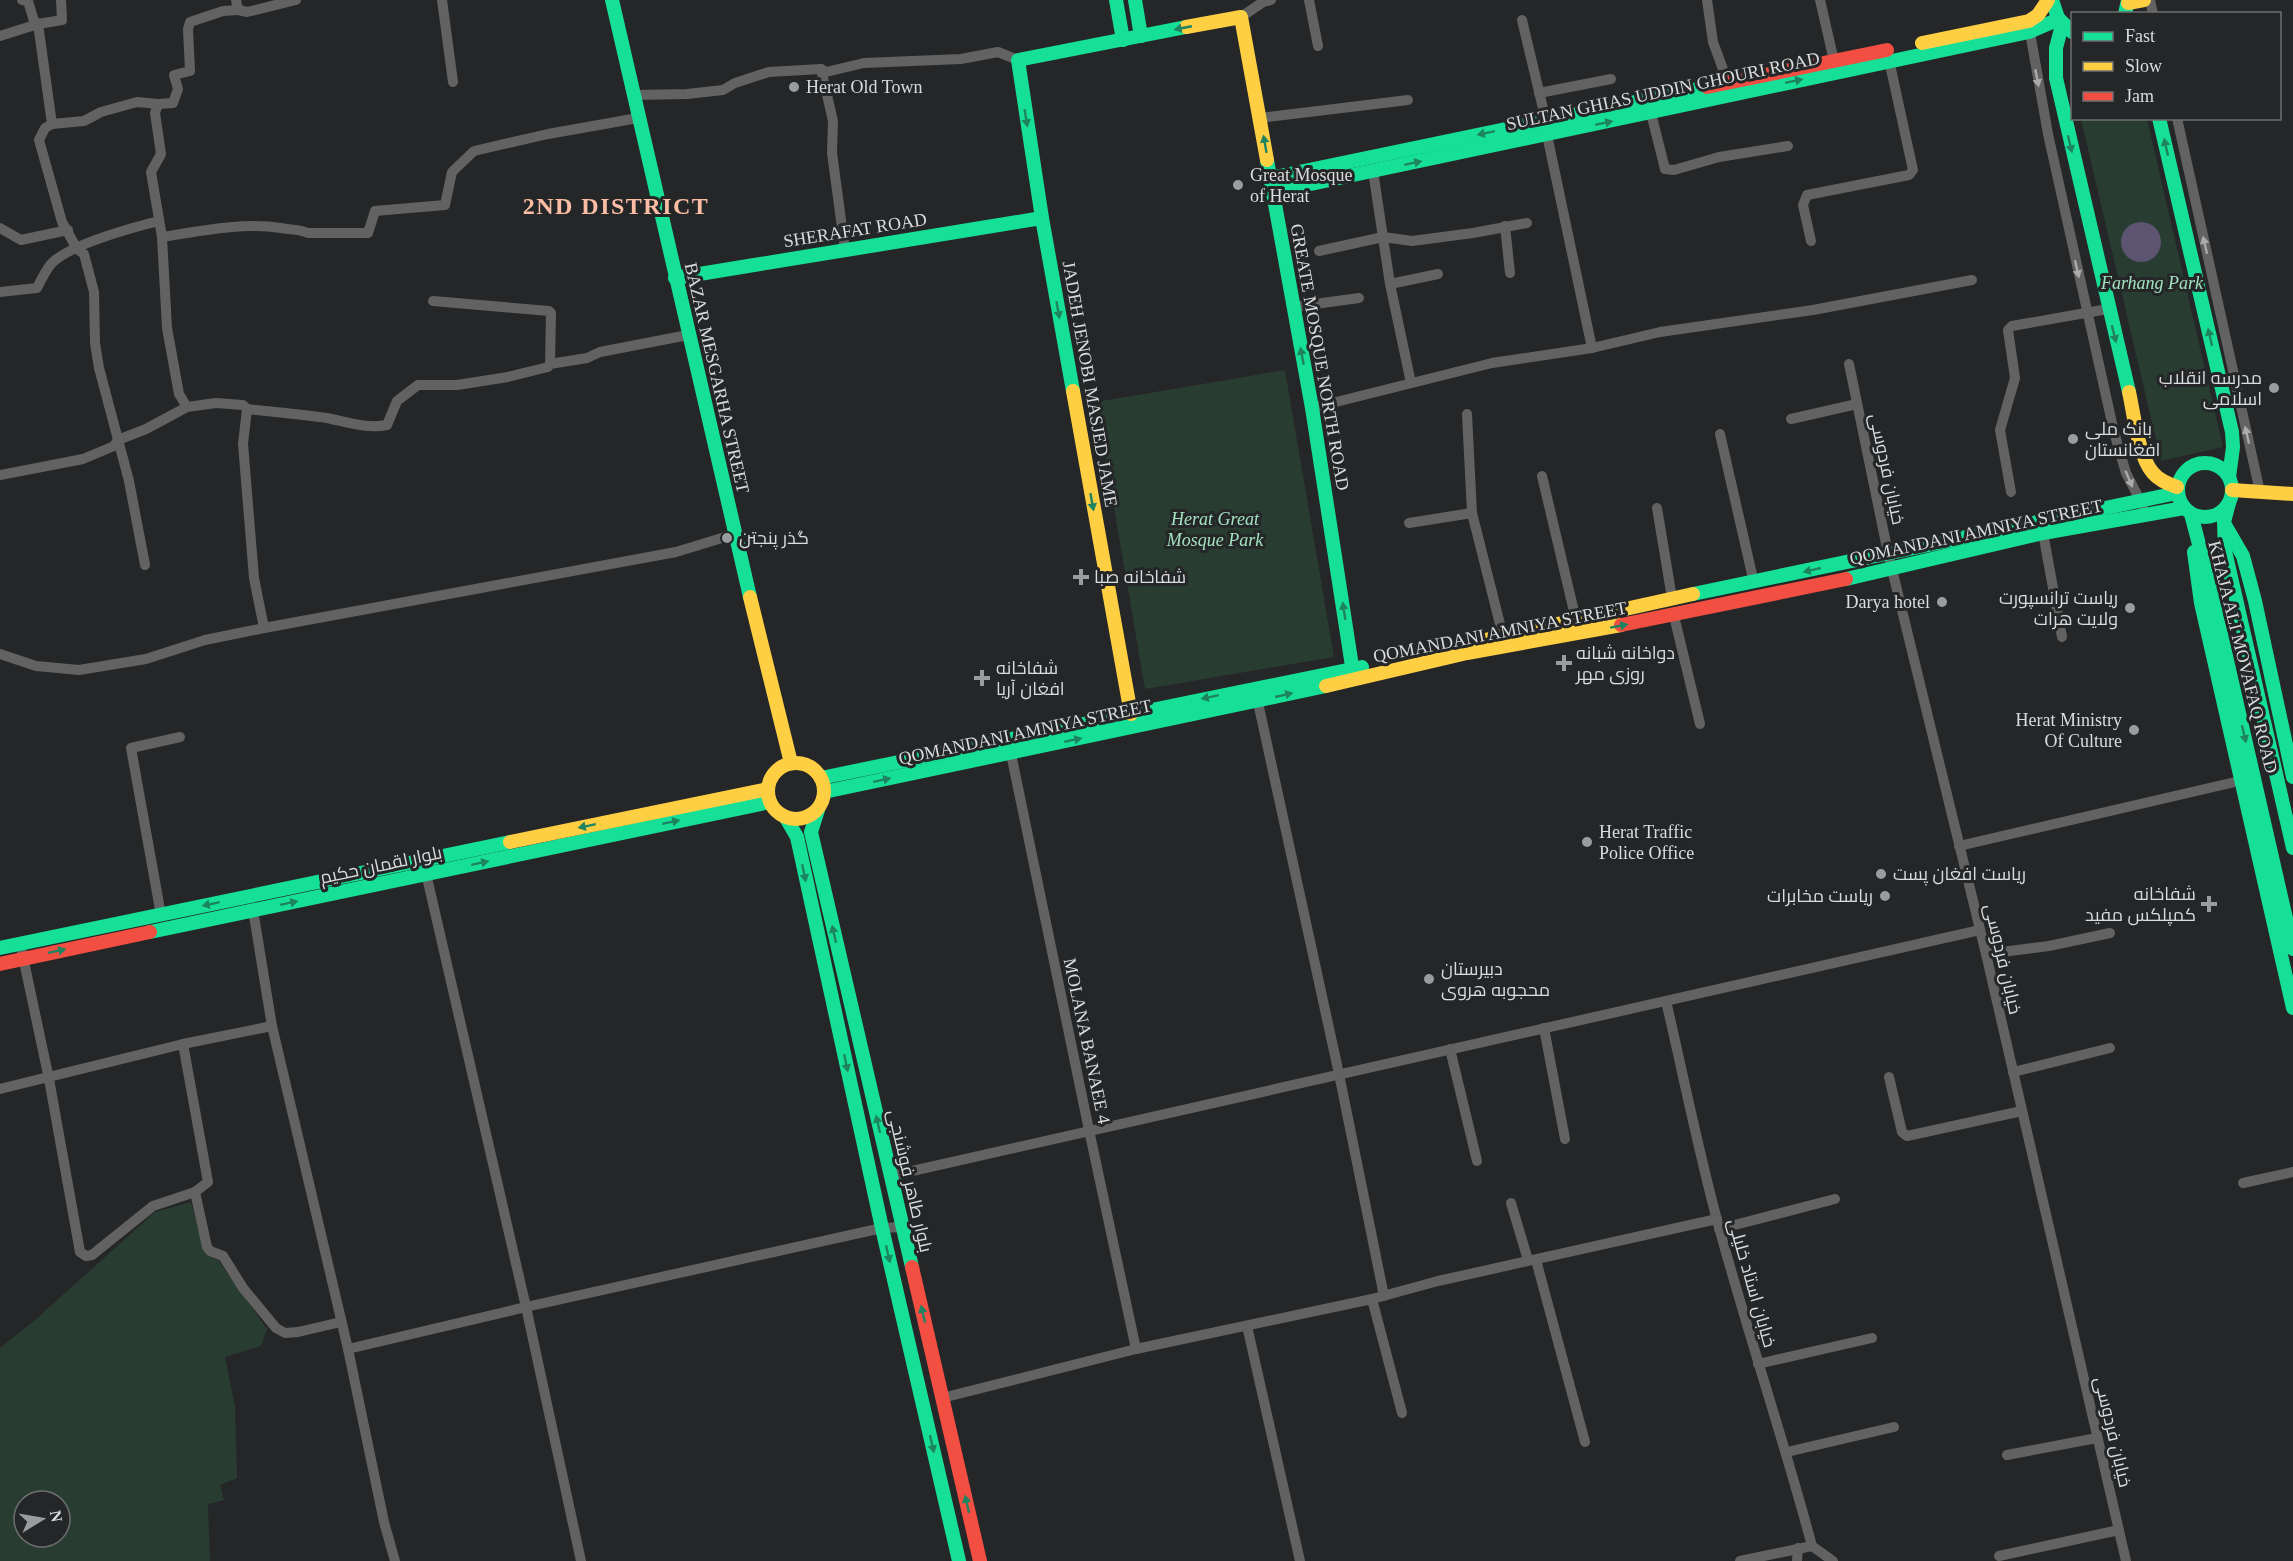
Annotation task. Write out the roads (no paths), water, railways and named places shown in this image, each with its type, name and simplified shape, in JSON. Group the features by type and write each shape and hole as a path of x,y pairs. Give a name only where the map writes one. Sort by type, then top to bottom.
{"main road":[{"name":"BAZAR MESGARHA STREET","path":"612,0 688,335 791,763"},
{"path":"1116,0 1123,40"},
{"path":"1135,0 1141,36"},
{"path":"2050,0 2054,11 2065,26 2056,48 2055,78 2108,309 2148,470 2159,480 2177,490 2189,517 2200,603 2293,1008"},
{"path":"1272,185 1547,128 1728,83 2029,26 2050,0"},
{"path":"2126,9 2144,0"},
{"path":"1017,60 1240,17"},
{"name":"GREATE MOSQUE NORTH ROAD","path":"1240,17 1312,408 1354,674"},
{"name":"SULTAN GHIAS UDDIN GHOURI ROAD","path":"1272,185 1373,171 1547,128 1651,113 2029,26 2065,26"},
{"name":"JADEH JENOBI MASJED JAME","path":"1017,60 1042,219 1131,714"},
{"name":"KHAJA ALI MOVAFAQ ROAD","path":"2159,120 2232,432 2230,490 2224,522 2225,551 2293,848"},
{"name":"SHERAFAT ROAD","path":"675,278 1042,219"},
{"path":"2177,490 2183,473 2196,464 2211,463 2218,466 2230,490"},
{"name":"QOMANDANI AMNIYA STREET","path":"823,785 1010,746 1257,702 1354,674 1503,636 1672,598 1754,583 2139,501 2177,490"},
{"path":"2230,490 2293,494"},
{"path":"2189,517 2212,517 2219,514 2230,490"},
{"name":"QOMANDANI AMNIYA STREET","path":"1010,746 1131,714 1256,687 1354,674 1674,616 1893,569 2043,533 2149,515 2189,517"},
{"name":"KHAJA ALI MOVAFAQ ROAD","path":"2189,517 2210,586 2293,949"},
{"path":"2224,522 2243,556 2293,777"},
{"path":"791,763 809,766 823,785 818,810 807,818 786,818 774,808 769,795 775,772 791,763"},
{"name":"بلوار لقمان حکیم","path":"0,948 161,915 425,867 769,795"},
{"name":"بلوار طاهر فوشنجی","path":"818,810 811,832 980,1561"},
{"name":"بلوار طاهر فوشنجی","path":"786,818 797,837 882,1228 959,1561"},
{"name":"بلوار لقمان حکیم","path":"0,964 253,910 425,867"}],"street":[{"path":"22,0 28,1 34,21 38,24 52,124"},
{"path":"0,36 38,24 62,20 61,0"},
{"path":"145,565 129,481 95,343 94,292 84,254 77,249 62,222 39,140 45,128 52,124 84,120 101,112 137,102 173,103 178,89 174,75 190,71 188,29 190,22 237,5 247,12 296,0"},
{"path":"442,0 453,82"},
{"path":"1240,17 1263,2 1271,0"},
{"path":"1309,0 1318,46"},
{"path":"1707,0 1713,42 1728,83"},
{"path":"1820,0 1834,62"},
{"path":"1522,20 1547,128 1592,348"},
{"path":"2029,26 2048,134 2114,432 2126,473 2139,501 2149,515"},
{"path":"633,95 687,94 723,90 735,83 770,72 821,69 826,72 864,63 962,59 998,52 1017,60"},
{"path":"1811,241 1803,205 1807,195 1909,175 1913,170 1889,60"},
{"path":"821,69 833,122 832,153 845,250"},
{"path":"1539,93 1611,79"},
{"path":"1260,118 1408,100"},
{"path":"158,104 155,113 161,154 151,172 162,237 167,328 179,393 187,406"},
{"path":"1651,113 1665,169 1674,170 1719,157 1788,146"},
{"path":"162,237 240,226 267,225 308,233 368,233 375,211 446,205 452,172 474,152 548,134 638,118"},
{"path":"2177,120 2260,492"},
{"path":"1373,171 1390,284 1411,383"},
{"path":"0,292 37,288 52,263 77,249 118,231 159,221"},
{"path":"1319,251 1383,237 1412,241 1527,223"},
{"path":"1505,226 1510,273"},
{"path":"0,228 21,240 68,230"},
{"path":"1390,284 1438,274"},
{"path":"1312,408 1492,363 1592,348 1660,332 1813,310 1972,280"},
{"path":"1293,307 1359,298"},
{"path":"434,301 549,311 551,313 550,364"},
{"path":"2011,492 2000,430 2015,378 2008,330 2012,326 2108,309"},
{"path":"0,476 83,459 114,446 118,440 146,429 187,406 216,403 243,405 247,409 326,418 352,425 380,426 387,425 397,401 418,385 457,385 508,377 548,367 550,364 688,335"},
{"name":"خیابان فردوسی","path":"1849,364 1888,553 1986,954 2126,1561"},
{"path":"1791,419 1857,404"},
{"path":"247,409 243,444 254,578 264,628"},
{"path":"1467,414 1473,513 1503,636"},
{"path":"1720,434 1754,583"},
{"path":"1542,476 1576,621"},
{"path":"1657,508 1672,598"},
{"path":"1409,523 1473,513"},
{"path":"2043,533 2062,637"},
{"path":"0,654 36,666 79,670 146,659 206,640 264,628 676,552 735,534"},
{"path":"1674,616 1700,724"},
{"path":"1256,687 1257,702 1339,1074 1384,1296"},
{"path":"161,915 131,748 180,737"},
{"name":"MOLANA BANAEE 4","path":"1010,746 1136,1349"},
{"path":"1959,846 2254,777"},
{"path":"425,867 526,1307 581,1561"},
{"path":"253,910 272,1026 348,1349 384,1522 395,1561"},
{"path":"890,1176 1980,930"},
{"path":"1986,954 2049,946 2110,933"},
{"path":"20,944 49,1079 80,1252 86,1256 92,1255 153,1206 195,1192 208,1182 183,1044"},
{"name":"خیابان استاد خلیلی","path":"1666,1001 1718,1224 1758,1364 1787,1452 1812,1546"},
{"path":"0,1089 49,1079 183,1044 272,1026"},
{"path":"1544,1028 1565,1139"},
{"path":"2013,1072 2110,1048"},
{"path":"1450,1049 1477,1161"},
{"path":"1889,1077 1902,1132 1906,1136 2022,1111"},
{"path":"2243,1183 2293,1172"},
{"path":"195,1192 207,1247 210,1251 223,1256 243,1288 276,1328 285,1333 298,1332 341,1322"},
{"path":"942,1398 1136,1349 1372,1299 1532,1260 1718,1224 1835,1198"},
{"path":"1511,1203 1532,1260 1585,1442"},
{"path":"348,1349 882,1228 902,1227"},
{"path":"1372,1299 1402,1413"},
{"path":"1247,1326 1300,1561"},
{"path":"1758,1364 1872,1338"},
{"path":"1787,1452 1894,1427"},
{"path":"2007,1455 2097,1438"},
{"path":"1999,1556 2119,1530"},
{"path":"1740,1561 1812,1546 1833,1561"},
{"path":"1797,1561 1798,1548"}],"place":[{"name":"Herat Old Town","path":"794,87"},
{"name":"Great Mosque of Herat","path":"1238,185"},
{"name":"مدرسه انقلاب اسلامی","path":"2274,388"},
{"name":"بانک ملی افغانستان","path":"2073,439"},
{"name":"گذر پنجتن","path":"727,538"},
{"name":"شفاخانه صبا","path":"1081,577"},
{"name":"Darya hotel","path":"1942,602"},
{"name":"ریاست ترانسپورت ولایت هرات","path":"2130,608"},
{"name":"دواخانه شبانه روزی مهر","path":"1564,663"},
{"name":"شفاخانه افغان آریا","path":"982,678"},
{"name":"Herat Ministry Of Culture","path":"2134,730"},
{"name":"Herat Traffic Police Office","path":"1587,842"},
{"name":"ریاست افغان پست","path":"1881,874"},
{"name":"ریاست مخابرات","path":"1885,896"},
{"name":"شفاخانه کمپلکس مفید","path":"2209,904"},
{"name":"دبیرستان محجوبه هروی","path":"1429,979"}],"district":[{"name":"2ND DISTRICT","path":"616,206"}],"park label":[{"name":"Farhang Park","path":"2152,283"},
{"name":"Herat Great Mosque Park","path":"1215,529"}]}
